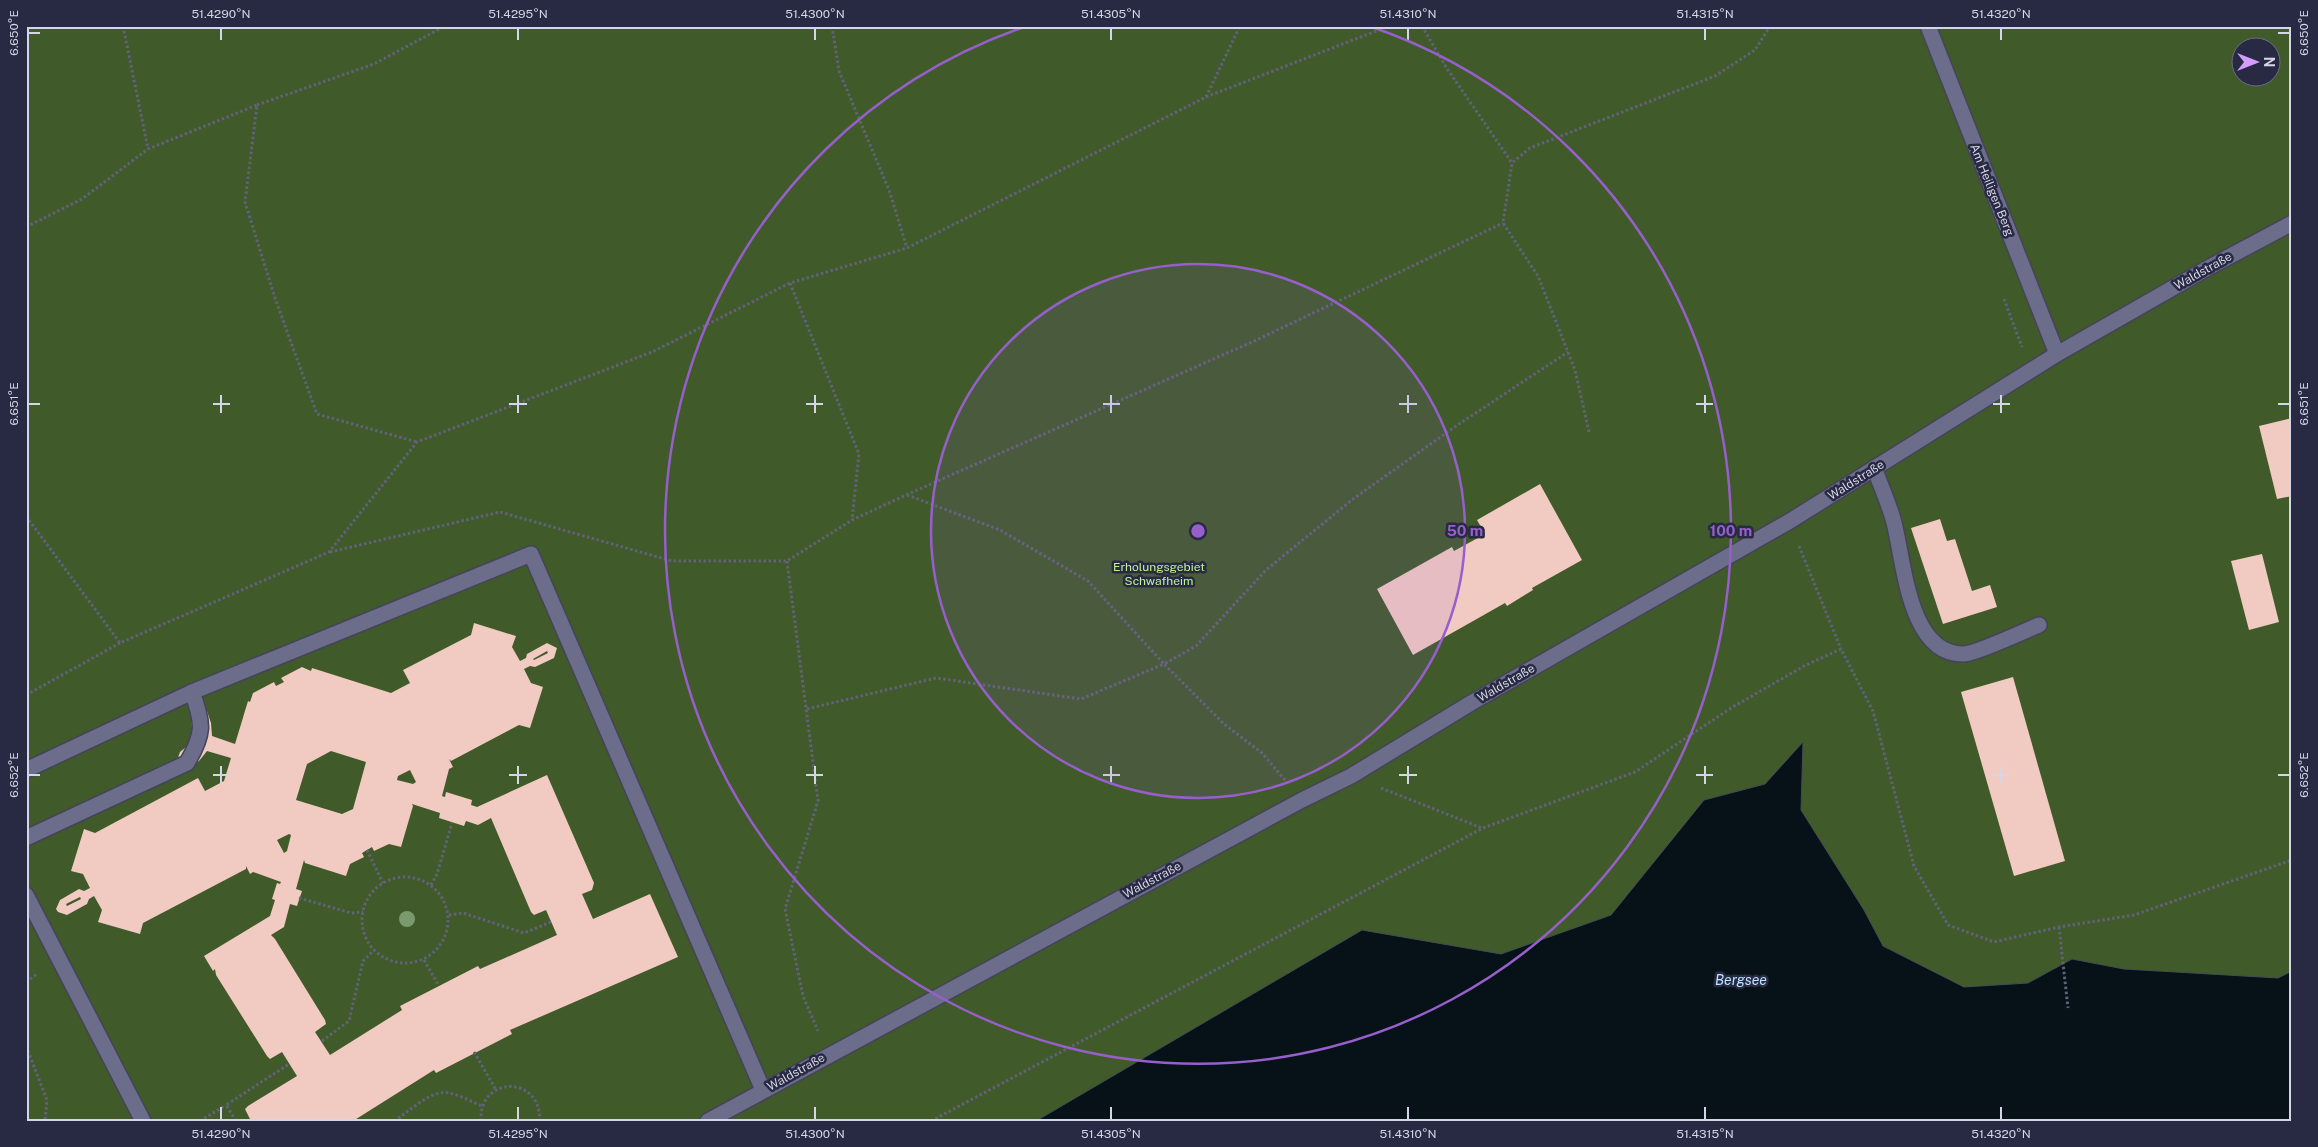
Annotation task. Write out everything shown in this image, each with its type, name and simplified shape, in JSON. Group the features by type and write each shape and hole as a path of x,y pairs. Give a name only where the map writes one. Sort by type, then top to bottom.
{"street":[{"name":"Am Heiligen Berg","path":"1928,26 2057,354"},
{"name":"Waldstraße","path":"708,1121 828,1054 1302,800 1351,776 1471,703 1790,521 2057,354 2206,269 2292,223"},
{"path":"1874,468 1893,520 1899,558 1911,606 1923,627 1936,643 1952,653 1966,654 2039,625"},
{"path":"26,770 192,692 530,554 763,1090"},
{"path":"26,838 187,763 200,742 201,716 192,692"},
{"path":"26,895 143,1121"}],"path":[{"path":"124,26 148,149"},
{"path":"26,227 82,199 148,149 257,105 374,64 445,26"},
{"path":"832,26 839,71 889,190 907,248"},
{"path":"1206,97 1240,26"},
{"path":"329,552 417,442 652,352 790,283 907,248 1206,97 1390,26"},
{"path":"1422,26 1446,67 1512,163"},
{"path":"1589,432 1575,370 1538,276 1503,223 1512,163 1530,148 1715,76 1755,50 1770,26"},
{"path":"257,105 245,202 275,298 317,414 417,442"},
{"path":"26,694 120,643 329,552 500,512 672,561 788,561 852,520 1243,346 1503,223"},
{"path":"790,283 859,454 852,520"},
{"path":"807,709 936,678 1080,699 1164,664 1196,646 1266,570 1354,499 1456,426 1568,352"},
{"path":"906,495 1000,530 1088,581 1164,664 1224,724 1262,753 1302,800"},
{"path":"26,516 120,643"},
{"path":"1790,521 1841,649 1873,711 1914,866 1948,924 1994,942 2059,927 2134,915 2292,860"},
{"path":"788,561 818,801 785,909 804,996 828,1054"},
{"path":"931,1121 1483,828 1635,772 1732,708 1804,666 1841,649"},
{"path":"1351,776 1483,828"},
{"path":"431,885 437,874 452,822"},
{"path":"367,850 383,883"},
{"path":"399,877 413,877 431,885 444,901 449,914 448,928 444,941 436,952 424,960 411,964 385,959 374,950 366,939 362,926 363,912 367,899 375,888 399,877"},
{"path":"299,898 351,913 363,912"},
{"path":"449,914 463,913 524,933 551,922"},
{"path":"2059,927 2068,1008"},
{"path":"322,1041 349,1021 363,961 374,950"},
{"path":"424,960 439,986"},
{"path":"26,1046 47,1100 45,1121"},
{"path":"474,1052 496,1090"},
{"path":"200,1121 289,1064"},
{"path":"481,1121 482,1106 488,1096 496,1090 511,1086 523,1088 534,1096 540,1107 540,1121"},
{"path":"394,1121 425,1100 442,1092 450,1093 482,1106"},
{"path":"226,1105 236,1121"}],"green space":[{"name":"Erholungsgebiet Schwafheim","path":"26,26 2292,26 2292,1121 26,1121"}],"water":[{"name":"Bergsee","path":"1803,742 1801,810 1864,910 1883,946 1964,987 2028,983 2072,959 2124,969 2278,978 2292,971 2292,1121 1036,1121 1362,930 1501,954 1611,915 1704,800 1765,784"}],"building":[{"path":"2292,418 2292,496 2277,499 2259,426"},
{"path":"1540,484 1582,560 1532,588 1533,590 1507,606 1505,603 1413,655 1377,589 1452,547 1454,551 1485,534 1477,520"},
{"path":"1940,519 1947,541 1955,539 1972,591 1990,585 1997,607 1943,624 1911,528"},
{"path":"2262,554 2279,622 2249,630 2231,561"},
{"path":"474,623 516,636 512,647 520,661 526,658 527,654 547,643 557,648 554,658 535,667 530,666 524,669 531,683 543,687 530,728 519,725 451,761 449,759 453,767 449,769 442,796 445,797 446,792 472,800 471,805 477,807 547,775 594,883 592,890 582,894 593,919 650,894 678,957 510,1030 512,1034 436,1073 434,1070 353,1121 251,1121 245,1109 248,1106 297,1076 282,1052 270,1059 267,1056 216,975 215,969 213,971 204,956 270,916 275,900 272,899 277,883 280,884 281,882 253,872 250,874 246,866 246,869 143,923 140,934 98,922 102,910 94,896 89,899 87,904 67,915 58,912 56,909 60,900 79,889 84,891 90,888 83,874 71,871 84,829 95,833 198,778 205,791 224,781 231,758 207,751 199,761 189,768 176,764 180,752 191,743 193,736 191,719 194,708 207,711 211,723 212,736 235,744 248,701 250,702 253,693 274,682 276,686 284,682 281,678 302,667 311,671 312,668 391,693 410,683 403,670 471,635","holes":["547,651 548,653 534,660","331,751 366,762 353,809 342,814 296,800 307,764","410,770 416,782 413,784 397,780 398,776","412,804 440,813 439,818 464,826 466,821 478,825 491,818 531,912 534,915 546,910 557,935 480,969 478,966 400,1006 402,1010 330,1055 315,1032 326,1024 325,1020 271,935 284,927 290,904 297,906 302,891 296,889 304,860 305,863 346,876 350,864 364,857 362,853 372,847 374,851 389,844 401,847","289,834 291,835 287,851 284,853 277,840","80,897 81,899 67,906 66,904"]},
{"path":"2013,677 2065,861 2014,876 1961,692"}]}
